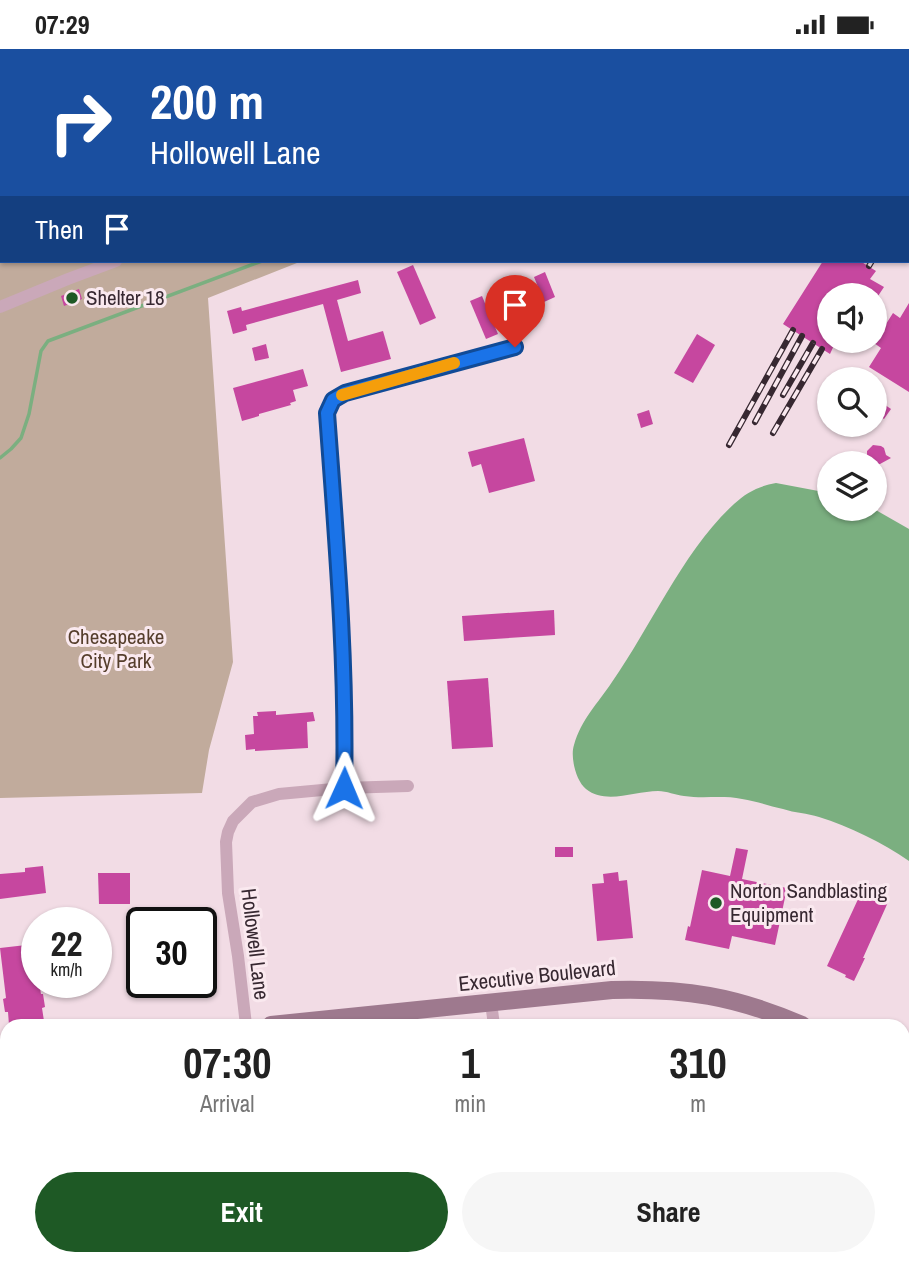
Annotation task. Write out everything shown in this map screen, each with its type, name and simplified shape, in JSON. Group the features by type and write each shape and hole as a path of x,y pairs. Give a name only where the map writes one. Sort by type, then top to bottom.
{"street":[{"path":"0,307 110,263"},
{"path":"344,788 345,743 338,582 327,413 333,400 345,393 515,347"},
{"name":"Hollowell Lane","path":"245,1019 228,893 226,842 233,821 252,802 268,796 344,788 408,786"},
{"name":"Executive Boulevard","path":"331,1019 642,989 682,991 734,1001 786,1019"},
{"path":"491,1003 493,1019"}],"green space":[{"name":"Chesapeake City Park","path":"0,263 297,263 208,298 233,662 209,750 202,793 0,798"}],"shaded area":[{"path":"776,483 817,491 817,521 887,521 887,516 909,529 909,861 866,836 814,816 735,798 691,797 658,791 602,796 586,789 577,775 573,750 581,728 627,660 684,566 699,544 734,504 764,486"}],"building":[{"path":"822,263 863,263 876,271 870,279 877,283 817,283 817,346 783,324"},
{"path":"413,265 436,318 420,325 397,272"},
{"path":"545,272 555,297 544,302 534,277"},
{"path":"358,280 361,293 337,300 348,341 383,331 391,359 341,372 323,304 246,325 247,330 233,334 227,311 241,307 242,311"},
{"name":"Shelter 18","path":"79,289 82,299 64,306 61,296"},
{"path":"482,296 498,334 486,339 470,301"},
{"path":"909,303 909,392 887,378 887,367 869,367 878,353 887,353 887,322 893,313 900,318"},
{"path":"697,334 715,345 693,383 674,373"},
{"path":"266,344 269,358 255,361 252,348"},
{"path":"303,369 308,386 293,390 296,401 242,421 233,388"},
{"path":"649,410 653,424 641,428 637,414"},
{"path":"524,438 535,481 489,493 481,464 472,467 468,452"},
{"path":"873,445 881,446 885,451 867,451"},
{"path":"554,610 555,635 464,641 462,616"},
{"path":"488,678 493,747 452,749 447,681"},
{"path":"276,711 276,715 313,712 315,721 307,722 308,748 246,750 245,735 254,734 253,716 258,716 257,712"},
{"path":"555,847 573,847 573,857 555,857"},
{"path":"736,848 748,850 742,879 787,888 775,945 732,936 729,949 685,940 702,870 730,876"},
{"path":"43,866 46,893 0,899 0,874 25,872 25,868"},
{"path":"618,872 619,881 627,880 633,938 597,941 592,884 604,883 603,874"},
{"path":"98,873 130,873 130,904 99,904"},
{"path":"866,882 879,888 876,894 889,900 854,981 827,966"},
{"path":"21,946 21,998 44,998 44,1019 9,1019 3,999 6,998 0,948"}],"waterway":[{"path":"0,458 21,438 29,414 41,351 48,341 257,263"}],"railway":[{"path":"729,445 793,330"},
{"path":"755,422 802,336"},
{"path":"783,395 813,343"},
{"path":"773,433 820,353"}],"slow traffic":[{"path":"342,395 454,363"}],"place":[{"name":"Shelter 18","path":"72,298"},
{"name":"Norton Sandblasting Equipment","path":"716,903"}],"route":[{"path":"344,788 345,743 338,582 327,413 333,400 345,393 515,347"}]}
